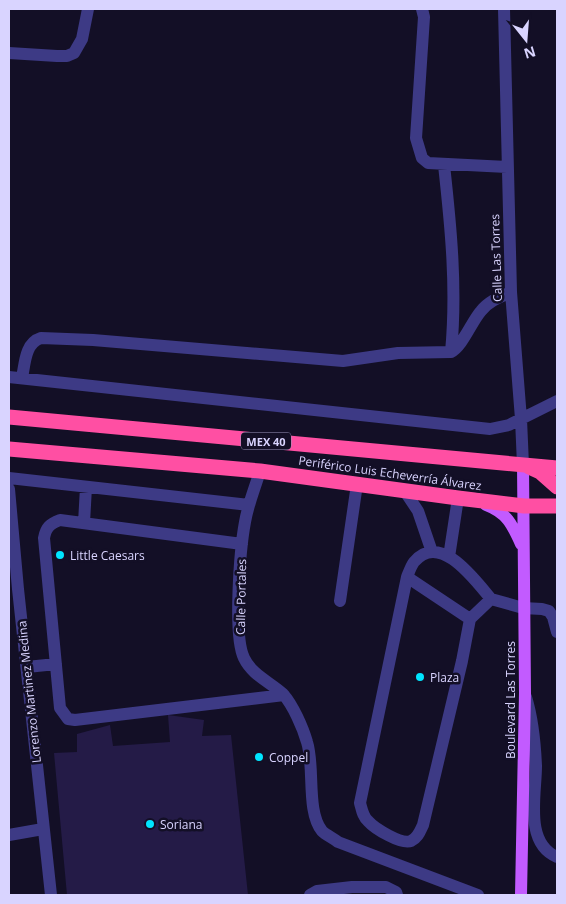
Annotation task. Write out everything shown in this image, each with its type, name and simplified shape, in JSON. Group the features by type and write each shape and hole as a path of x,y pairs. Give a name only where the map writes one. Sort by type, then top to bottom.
{"highway":[{"name":"Periférico Luis Echeverría Álvarez","path":"9,417 557,468"},
{"name":"Periférico Luis Echeverría Álvarez","path":"9,449 260,471 524,506 557,506"},
{"path":"523,465 540,472 557,486"}],"main road":[{"name":"Calle Las Torres","path":"523,465 524,506"},
{"path":"465,499 500,510 513,527 523,549"},
{"name":"Boulevard Las Torres","path":"521,895 524,506"}],"street":[{"path":"9,53 67,56 74,53 82,39 88,9"},
{"path":"422,9 424,17 416,138 422,158 428,163 444,165 507,167"},
{"name":"Calle Las Torres","path":"504,9 511,292 523,465"},
{"path":"444,165 453,246 455,290 451,352"},
{"path":"22,378 29,347 35,340 41,338 93,340 343,361 398,353 451,352 457,347 481,310 492,301 511,292"},
{"path":"9,377 490,429 510,425 557,401"},
{"name":"Calle Portales","path":"260,471 249,505 242,544 238,607 240,643 244,658 253,671 284,695 299,721 308,743 312,770 312,803 315,816 323,831 338,842 478,895"},
{"path":"9,478 249,505"},
{"path":"340,601 357,484"},
{"path":"84,523 86,487"},
{"name":"Lorenzo Martinez Medina","path":"9,489 13,589 27,667 51,895"},
{"path":"404,490 418,511 432,552"},
{"path":"449,557 465,499"},
{"path":"242,544 60,520 51,523 46,529 44,538 60,708 68,719 75,720 284,695"},
{"path":"491,599 470,619 462,661 423,825 418,836 412,840 405,842 396,839 368,822 362,813 360,803 407,577 413,563 422,556 432,552 449,557 460,564 491,599 523,608 542,608 549,611 553,617 557,632"},
{"path":"407,577 470,619"},
{"path":"27,667 56,664"},
{"path":"524,693 532,717 536,766 534,818 536,830 540,842 546,851 557,858"},
{"path":"9,835 43,829"},
{"path":"310,895 317,891 352,887 386,887 396,892 397,895"}],"building":[{"name":"Soriana","path":"168,715 204,720 202,736 231,735 248,895 67,895 54,753 77,752 77,734 110,725 113,746 170,742"}],"place":[{"name":"Little Caesars","path":"60,555"},
{"name":"Plaza","path":"420,677"},
{"name":"Coppel","path":"259,757"},
{"name":"Soriana","path":"150,824"}]}
